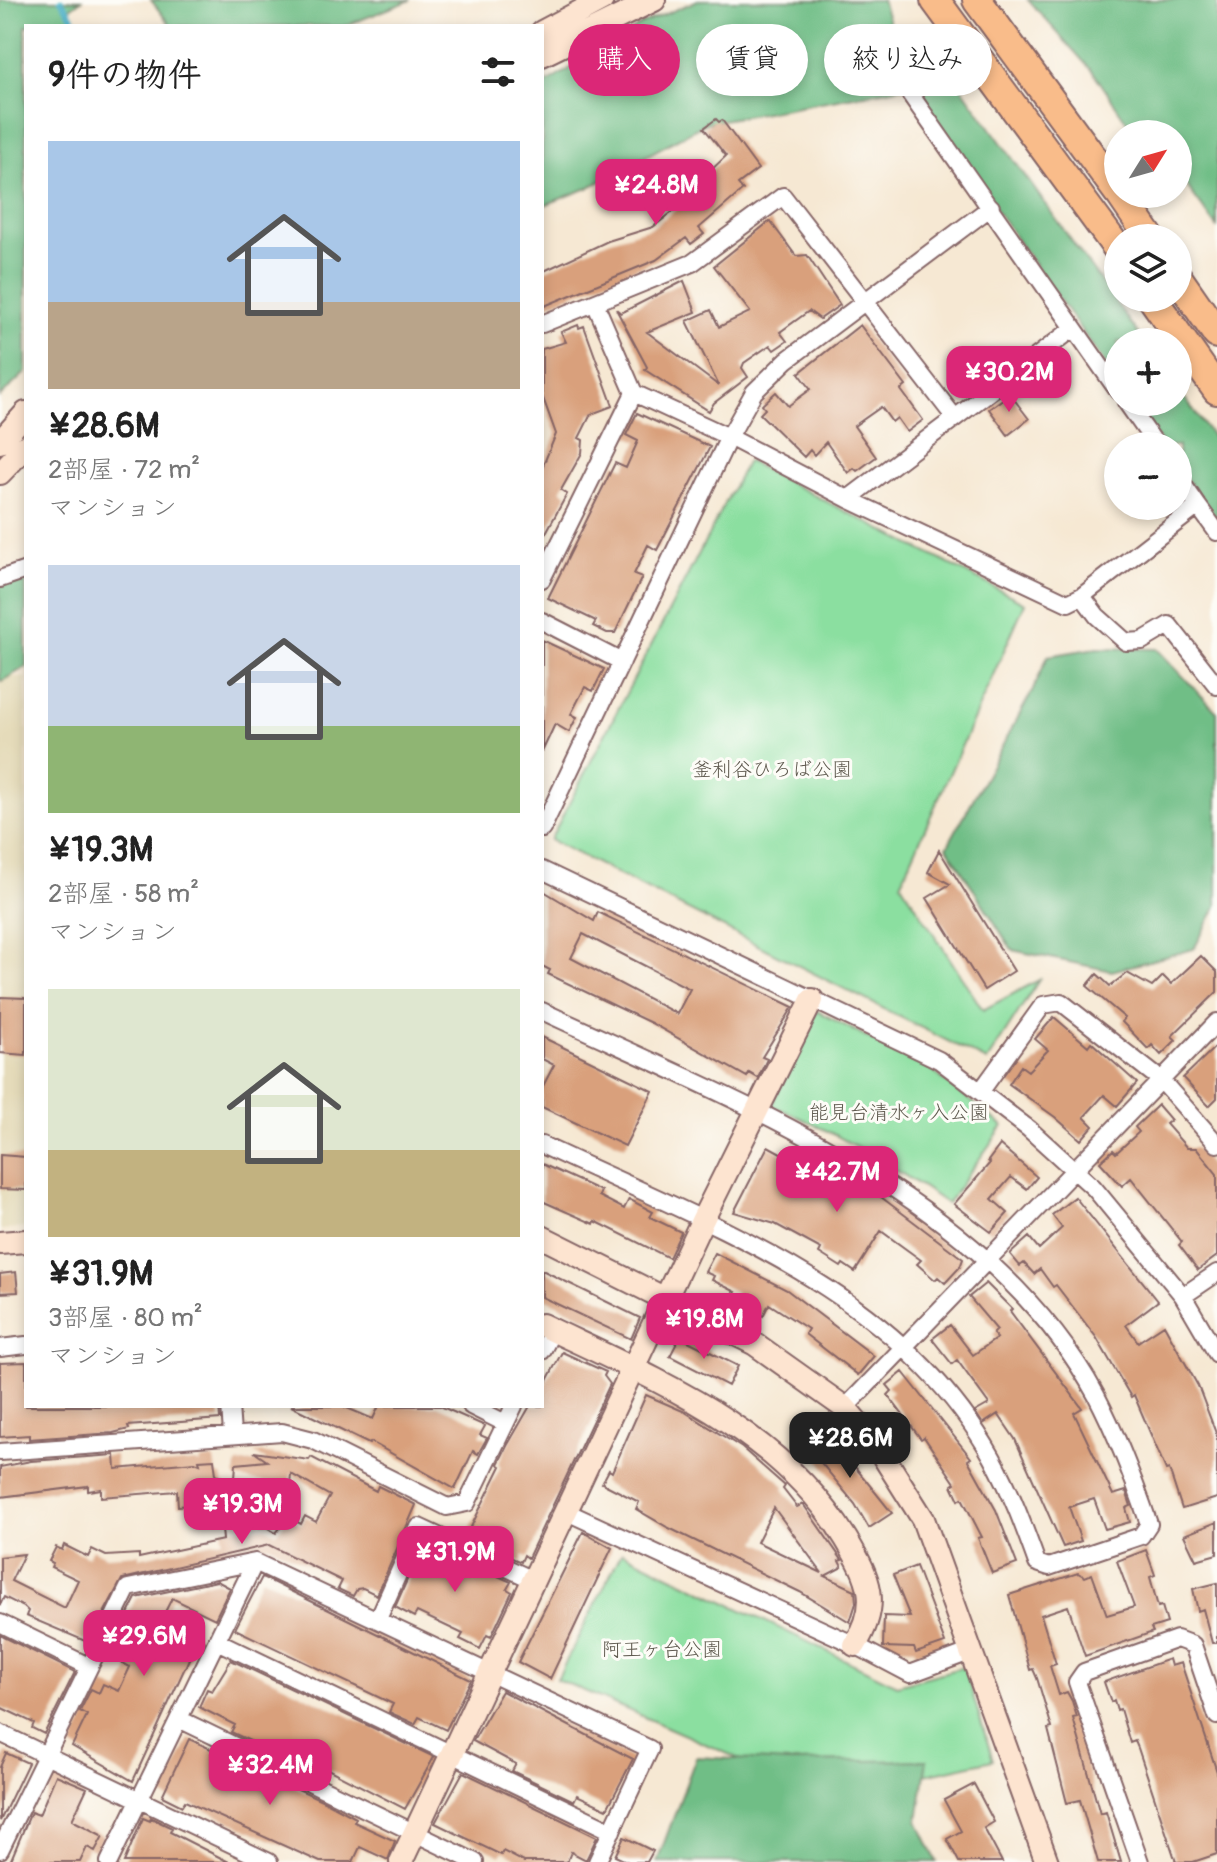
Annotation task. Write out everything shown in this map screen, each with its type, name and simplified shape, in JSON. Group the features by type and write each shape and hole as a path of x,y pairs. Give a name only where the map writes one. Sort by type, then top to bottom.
{"highway":[{"path":"935,0 1104,230"},
{"path":"977,0 1104,173"},
{"path":"1192,298 1217,334"},
{"path":"1162,312 1217,390"}],"street":[{"path":"544,31 602,0"},
{"path":"544,54 654,0"},
{"path":"911,96 1104,371"},
{"path":"544,323 692,263 783,196 955,418"},
{"path":"544,825 729,437 754,392 767,378 991,207"},
{"path":"595,303 634,393 1068,603 1082,596 1198,506"},
{"path":"848,499 1074,328"},
{"path":"544,575 634,393"},
{"path":"0,442 24,415"},
{"path":"0,473 24,448"},
{"path":"1192,497 1217,532"},
{"path":"0,579 24,571"},
{"path":"1082,596 1097,616 1126,642 1142,641 1169,625 1217,686"},
{"path":"544,622 622,662"},
{"path":"544,871 939,1060 1075,1169 1137,1237 1183,1296 1217,1354"},
{"path":"401,1862 632,1370 668,1300 702,1221 812,1000"},
{"path":"981,1091 1043,1005 1061,1002 1161,1080 1217,1144"},
{"path":"544,1012 757,1112 887,1183 922,1206 988,1261 1057,1336 1095,1395 1149,1524 1141,1536 1049,1567 1037,1563 1014,1500 991,1454 905,1347 836,1291 787,1262 544,1146"},
{"path":"845,1408 1217,1022"},
{"path":"544,1238 755,1344 845,1408 902,1481 923,1519 1047,1862"},
{"path":"0,1243 24,1241"},
{"path":"1183,1296 1217,1273"},
{"path":"547,1328 755,1437 793,1469 830,1512 859,1561 872,1600 869,1622 855,1645"},
{"path":"0,1348 24,1345"},
{"path":"230,1408 232,1434"},
{"path":"475,1408 505,1423"},
{"path":"0,1452 282,1432 313,1440 447,1507 467,1503 513,1408"},
{"path":"567,1512 855,1645 910,1674 972,1651"},
{"path":"378,1619 419,1527 533,1580"},
{"path":"109,1862 219,1642 255,1562"},
{"path":"0,1850 128,1588 255,1562 650,1749 597,1862"},
{"path":"0,1623 88,1666"},
{"path":"1140,1862 1077,1682 1084,1672 1177,1639 1193,1645 1217,1716"},
{"path":"219,1642 612,1831"},
{"path":"179,1719 475,1862"},
{"path":"0,1733 269,1862"}],"shaded area":[{"path":"10,676 24,678 24,1228 0,1230 0,681"}],"green space":[{"path":"0,0 81,0 69,9 74,24 24,24 24,374 0,397"},
{"path":"151,0 411,0 350,24 169,24"},
{"path":"698,0 882,0 890,24 824,24 824,96 854,96 706,123 588,188 544,205 544,85 568,70 568,96 680,96 680,24 642,24"},
{"path":"1028,0 1217,0 1217,227 1192,193 1192,120 1126,120 1094,73"},
{"path":"925,96 968,96 1104,286 1104,312 1123,312 1134,328 1104,328 1104,362 927,113"},
{"path":"1192,408 1217,443 1217,522 1192,487 1192,432 1153,432 1142,416 1192,416"},
{"name":"釜利谷ひろば公園","path":"747,461 1025,603 901,883 983,1010 1039,980 987,1061 550,840"},
{"path":"24,576 24,668 0,682 0,584"},
{"path":"1096,648 1157,649 1217,712 1217,906 1194,949 1112,971 1012,950 947,847 1033,690 1048,656"},
{"name":"能見台清水ヶ入公園","path":"817,1011 931,1070 1003,1126 947,1204 862,1150 771,1105"},
{"name":"阿王ヶ台公園","path":"622,1552 897,1685 964,1667 993,1760 898,1781 783,1778 557,1679"},
{"path":"696,1757 789,1762 927,1760 918,1821 937,1862 657,1862"}],"building":[{"path":"716,119 719,122 722,120 758,169 738,184 743,190 699,228 704,234 691,244 686,238 656,260 544,306 544,271 608,241 653,227 688,200 685,195 726,156 704,128"},
{"path":"770,221 796,256 807,255 840,305 820,319 809,311 780,332 787,341 774,350 770,345 744,363 742,368 748,377 714,403 709,411 645,370 647,367 616,309 621,313 684,281 696,312 647,332 719,386 687,321 711,310 719,327 750,312 714,266"},
{"path":"578,325 579,328 584,326 613,406 591,414 579,438 583,440 582,453 561,490 567,494 544,536 544,463 556,434 544,401 544,348 566,342 561,332"},
{"path":"860,325 906,386 901,390 923,420 907,432 897,418 892,422 881,407 854,426 876,457 857,471 854,468 848,473 826,442 814,455 810,450 804,457 760,414 765,409 762,405 776,392 788,406 811,389 799,373"},
{"path":"1010,394 1029,419 1008,435 989,409"},
{"path":"637,413 710,447 657,550 648,545 634,574 642,577 615,633 607,633 593,626 596,621 548,598 615,463 626,468 638,441 626,435"},
{"path":"544,641 604,669 593,691 585,687 571,714 577,717 569,732 555,724 544,748"},
{"path":"939,850 1014,971 984,990 927,898 950,884 928,872"},
{"path":"544,891 594,921 598,912 793,1007 762,1057 767,1059 758,1078 749,1073 747,1077 651,1023 548,974 550,970 544,967","holes":["583,934 690,989 677,1014 571,958"]},
{"path":"1201,956 1217,972 1217,992 1172,1036 1176,1040 1161,1055 1152,1045 1148,1049 1122,1022 1125,1018 1087,986 1097,974 1110,986 1127,973 1152,987 1163,976 1171,984"},
{"path":"0,997 24,998 24,1055 0,1053"},
{"path":"1054,1017 1088,1046 1091,1042 1137,1083 1117,1106 1104,1095 1084,1117 1093,1126 1081,1140 1009,1084 1021,1066 1028,1071 1048,1050 1035,1039"},
{"path":"544,1038 653,1091 625,1146 544,1108 544,1084 554,1065 544,1060"},
{"path":"1217,1045 1217,1098 1209,1106 1183,1078"},
{"path":"1158,1105 1171,1120 1166,1124 1187,1148 1196,1148 1217,1174 1217,1256 1198,1270 1179,1245 1182,1242 1131,1178 1122,1186 1100,1162 1113,1150 1116,1153 1139,1132 1135,1127"},
{"path":"1000,1145 1037,1177 1027,1189 1011,1177 992,1199 1008,1213 991,1232 954,1204 990,1163 988,1161"},
{"path":"768,1146 799,1163 801,1159 807,1162 809,1156 877,1194 963,1259 960,1267 945,1283 938,1277 935,1280 917,1264 921,1260 881,1231 855,1272 843,1264 841,1267 819,1253 821,1249 775,1224 734,1212"},
{"path":"0,1155 24,1157 24,1190 0,1189"},
{"path":"544,1165 601,1191 599,1196 624,1209 629,1199 653,1212 650,1217 681,1232 669,1258 595,1221 594,1224 544,1202"},
{"path":"1075,1197 1158,1301 1126,1325 1138,1342 1164,1325 1198,1386 1217,1436 1217,1498 1182,1509 1169,1469 1166,1470 1134,1395 1131,1397 1096,1337 1040,1269 1034,1274 1024,1263 1020,1266 1010,1254 1029,1237 1039,1249 1062,1228 1052,1215"},
{"path":"715,1253 787,1290 874,1356 858,1375 805,1334 808,1329 769,1304 763,1316 732,1298 736,1292 712,1280 714,1276 705,1272"},
{"path":"544,1271 640,1318 631,1339 544,1298"},
{"path":"16,1272 18,1292 0,1293 0,1274"},
{"path":"986,1283 1012,1309 1010,1311 1082,1408 1074,1413 1113,1495 1126,1491 1131,1506 1126,1508 1130,1522 1105,1529 1094,1499 1069,1507 1081,1541 1063,1547 1015,1439 998,1414 983,1424 975,1412 989,1404 957,1360 952,1364 932,1339 950,1325 973,1355 997,1338 993,1334 997,1330 969,1297"},
{"path":"680,1337 738,1366 728,1386 670,1356"},
{"path":"562,1352 606,1372 604,1376 610,1384 528,1558 524,1555 521,1562 466,1537 501,1466 498,1464 529,1408 544,1408 544,1386"},
{"path":"24,1362 24,1408 219,1408 220,1419 128,1426 129,1429 113,1433 29,1439 29,1435 0,1437 0,1363"},
{"path":"903,1372 971,1458 968,1460 996,1510 1017,1564 992,1573 978,1538 982,1537 962,1498 959,1500 952,1485 955,1483 924,1437 921,1439 888,1395 892,1391 887,1385"},
{"path":"646,1395 685,1412 742,1448 785,1486 783,1489 797,1507 803,1504 842,1560 839,1561 842,1567 825,1576 855,1590 856,1603 850,1622 800,1592 636,1509 639,1502 602,1483 609,1470 612,1472","holes":["774,1508 822,1573 757,1542"]},
{"path":"295,1408 347,1408 373,1419 378,1408 444,1408 485,1426 480,1435 487,1438 478,1454 473,1451 455,1489 371,1442 369,1444"},
{"path":"827,1432 892,1513 869,1528 855,1504 808,1447"},
{"path":"254,1452 309,1460 311,1457 376,1491 378,1486 416,1505 377,1595 363,1588 357,1589 353,1596 338,1589 342,1581 269,1545 122,1579 95,1630 91,1628 85,1641 26,1616 28,1611 24,1607 4,1597 0,1605 0,1557 24,1554 11,1581 65,1608 78,1580 51,1567 53,1563 49,1561 56,1547 62,1550 64,1545 88,1557 92,1549 106,1556 139,1554 139,1558 223,1540 222,1529 266,1527 276,1533 289,1517 301,1524 305,1516 316,1522 330,1496 291,1474 290,1486 235,1478 236,1464 267,1461"},
{"path":"115,1455 116,1469 200,1464 199,1460 214,1459 216,1474 222,1477 223,1495 217,1496 218,1503 178,1506 177,1491 101,1497 101,1489 88,1491 88,1486 0,1497 0,1467 31,1461"},
{"path":"1217,1522 1217,1554 1196,1560 1184,1535"},
{"path":"583,1532 612,1548 550,1679 518,1662"},
{"path":"424,1542 511,1582 507,1589 512,1592 491,1637 487,1635 480,1649 460,1639 463,1634 417,1612 414,1617 395,1607"},
{"path":"1146,1550 1155,1575 1150,1577 1158,1607 1162,1606 1167,1623 1151,1628 1153,1632 1085,1656 1068,1606 1041,1615 1056,1664 1050,1666 1059,1695 1067,1692 1072,1701 1077,1717 1073,1718 1100,1814 1106,1812 1121,1862 1098,1862 1080,1800 1067,1803 1048,1729 1052,1728 1037,1678 1033,1669 1030,1670 1009,1595 1078,1573 1085,1577 1092,1574 1107,1615 1134,1607 1117,1561"},
{"path":"916,1566 945,1643 916,1653 914,1648 883,1647 884,1616 910,1617 893,1575"},
{"path":"262,1577 471,1680 446,1730 419,1717 415,1724 389,1712 393,1704 235,1629"},
{"path":"217,1581 230,1588 215,1619 172,1598 164,1614 199,1637 133,1781 72,1746 87,1715 80,1711 91,1689 99,1693 103,1684 119,1691 130,1667 115,1659 122,1643 115,1640 136,1598"},
{"path":"1217,1583 1217,1643 1212,1643 1203,1609 1198,1611 1193,1589"},
{"path":"0,1635 75,1672 44,1734 32,1728 34,1723 0,1707"},
{"path":"1169,1659 1171,1666 1181,1663 1217,1772 1217,1854 1193,1862 1176,1862 1138,1748 1135,1741 1130,1743 1120,1709 1117,1710 1114,1700 1111,1702 1104,1682"},
{"path":"231,1660 434,1757 405,1809 318,1764 283,1749 280,1755 231,1732 235,1725 199,1707 207,1689 212,1691"},
{"path":"502,1691 633,1759 607,1809 577,1795 574,1801 512,1771 516,1764 473,1741"},
{"path":"189,1739 326,1802 356,1818 354,1822 395,1841 388,1860 360,1847 353,1862 320,1862 185,1801 182,1806 162,1796"},
{"path":"6,1753 28,1763 0,1821 0,1767"},
{"path":"463,1772 597,1837 586,1860 571,1852 567,1862 524,1862 503,1851 501,1855 435,1823"},
{"path":"56,1775 87,1788 72,1820 103,1836 95,1851 87,1847 80,1862 10,1862 31,1812 39,1815"},
{"path":"974,1784 994,1822 984,1828 1002,1862 959,1862 947,1839 961,1831 944,1800"},
{"path":"143,1818 150,1821 151,1818 172,1828 170,1832 229,1862 124,1862"},
{"path":"624,1837 653,1851 647,1862 628,1862 615,1856"}],"waterway":[{"path":"61,0 77,24"}]}
